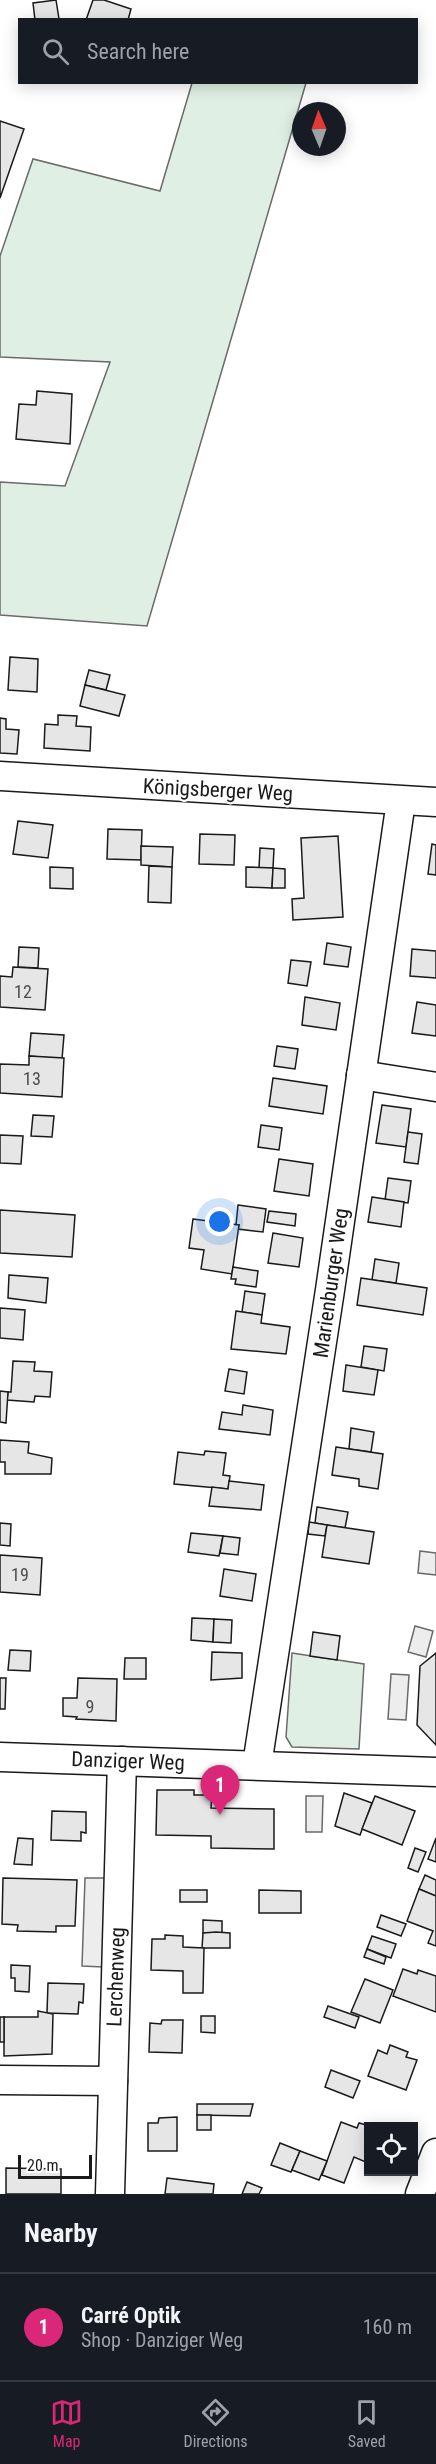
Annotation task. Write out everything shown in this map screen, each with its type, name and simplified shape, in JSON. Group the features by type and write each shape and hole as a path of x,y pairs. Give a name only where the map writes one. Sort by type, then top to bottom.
{"street":[{"name":"Königsberger Weg","path":"0,776 436,802"},
{"name":"Marienburger Weg","path":"258,1765 401,801"},
{"path":"361,1075 436,1087"},
{"name":"Danziger Weg","path":"0,1757 436,1772"},
{"name":"Lerchenweg","path":"110,2194 122,1761"},
{"path":"0,2080 113,2081"},
{"path":"420,2194 436,2153"}],"green space":[{"path":"192,84 306,84 300,102 292,102 292,131 147,626 0,615 0,482 65,486 110,362 0,357 0,256 33,159 160,191"},
{"path":"292,1653 364,1664 359,1749 292,1747 286,1737"}],"shaded area":[{"path":"420,1551 436,1553 436,1575 418,1573"},
{"path":"415,1626 433,1631 426,1657 408,1652"},
{"path":"391,1674 409,1675 406,1720 388,1719"},
{"path":"306,1796 323,1796 322,1832 306,1832"},
{"path":"85,1878 105,1878 103,1967 82,1966"}],"building":[{"path":"56,0 59,18 35,18 33,3"},
{"path":"93,0 104,0 131,9 129,18 87,18"},
{"path":"0,121 24,129 0,198"},
{"path":"37,391 72,394 70,444 16,439 19,404 36,405"},
{"path":"10,657 38,659 37,692 8,690"},
{"path":"89,670 110,675 106,690 85,685"},
{"path":"85,685 125,695 119,716 80,706"},
{"path":"58,715 77,716 76,726 91,727 90,751 44,748 45,724 58,725"},
{"path":"0,718 6,719 6,729 19,730 17,754 0,753"},
{"path":"18,821 53,825 48,858 13,854"},
{"path":"108,829 142,830 141,860 107,859"},
{"path":"200,834 235,835 234,865 199,864"},
{"path":"338,836 343,917 293,920 292,899 304,898 301,838"},
{"path":"432,844 436,845 436,875 428,874"},
{"path":"141,846 173,847 172,867 141,865"},
{"path":"260,848 274,849 273,868 259,868"},
{"path":"149,866 172,867 171,903 148,902"},
{"path":"50,867 73,868 73,889 50,888"},
{"path":"246,867 273,868 272,888 246,887"},
{"path":"273,868 285,869 285,888 272,888"},
{"path":"327,943 351,947 348,967 324,964"},
{"path":"19,947 39,948 38,968 18,967"},
{"path":"412,949 436,951 436,978 410,976"},
{"path":"291,960 311,962 307,986 288,983"},
{"path":"13,967 48,969 45,1010 0,1007 0,976 12,977"},
{"path":"305,997 340,1003 336,1030 302,1025"},
{"path":"417,1002 436,1005 436,1036 412,1033"},
{"path":"31,1033 64,1035 62,1059 29,1056"},
{"path":"277,1046 298,1049 295,1069 274,1066"},
{"path":"29,1056 64,1058 62,1097 0,1093 0,1064 29,1065"},
{"path":"273,1078 327,1086 323,1114 269,1106"},
{"path":"382,1105 411,1109 406,1147 376,1143"},
{"path":"33,1115 54,1116 52,1137 31,1136"},
{"path":"261,1125 282,1128 279,1150 258,1147"},
{"path":"408,1132 422,1134 418,1164 404,1162"},
{"path":"0,1135 23,1136 21,1164 0,1163"},
{"path":"279,1159 313,1164 309,1196 274,1191"},
{"path":"388,1178 411,1181 408,1203 385,1200"},
{"path":"372,1197 404,1202 401,1227 368,1222"},
{"path":"238,1205 266,1209 263,1232 238,1229 239,1225 236,1225"},
{"path":"0,1210 75,1215 72,1257 0,1253"},
{"path":"269,1211 296,1214 295,1226 267,1222"},
{"path":"193,1219 239,1225 232,1274 201,1269 204,1250 189,1248"},
{"path":"273,1233 303,1238 299,1267 268,1263"},
{"path":"375,1259 399,1263 396,1283 372,1280"},
{"path":"233,1267 258,1271 256,1287 235,1284 236,1279 231,1279"},
{"path":"9,1275 48,1278 46,1303 8,1298"},
{"path":"361,1278 427,1288 423,1315 357,1305"},
{"path":"245,1291 265,1294 262,1315 242,1312"},
{"path":"0,1308 25,1310 23,1340 0,1338"},
{"path":"236,1311 262,1315 261,1323 290,1327 286,1354 231,1349"},
{"path":"364,1346 387,1349 384,1371 361,1367"},
{"path":"13,1361 35,1362 34,1371 52,1372 50,1397 35,1396 34,1402 7,1400 8,1392 11,1392"},
{"path":"346,1365 378,1370 374,1395 343,1391"},
{"path":"229,1369 247,1372 244,1394 225,1391"},
{"path":"0,1391 8,1392 6,1423 0,1422"},
{"path":"243,1405 273,1410 270,1435 219,1429 222,1412 242,1415"},
{"path":"351,1428 374,1432 371,1452 349,1449"},
{"path":"0,1440 29,1442 28,1453 52,1458 51,1474 5,1474 5,1462 0,1462"},
{"path":"336,1447 383,1454 378,1489 359,1486 359,1479 332,1475"},
{"path":"205,1451 226,1453 223,1475 230,1476 228,1489 174,1484 178,1452 204,1455"},
{"path":"229,1481 264,1485 261,1510 209,1506 212,1487 228,1489"},
{"path":"317,1507 348,1512 345,1528 315,1523"},
{"path":"309,1522 327,1525 325,1536 308,1534"},
{"path":"0,1523 11,1524 10,1546 0,1545"},
{"path":"327,1525 374,1532 369,1564 322,1557"},
{"path":"191,1533 223,1536 219,1556 188,1552"},
{"path":"223,1536 240,1538 238,1555 220,1553"},
{"path":"0,1555 42,1558 40,1595 0,1592"},
{"path":"224,1569 256,1574 252,1601 220,1596"},
{"path":"192,1618 214,1619 213,1642 191,1640"},
{"path":"214,1619 232,1620 231,1643 213,1642"},
{"path":"313,1632 340,1636 337,1660 310,1656"},
{"path":"10,1650 31,1651 30,1671 8,1670"},
{"path":"212,1652 242,1653 242,1678 211,1680"},
{"path":"436,1653 436,1745 417,1725 420,1666"},
{"path":"125,1658 146,1658 146,1679 124,1679"},
{"path":"0,1678 6,1678 5,1709 0,1709"},
{"path":"78,1678 117,1679 116,1721 63,1716 63,1698 77,1698"},
{"path":"157,1790 194,1790 194,1795 212,1795 211,1808 274,1809 274,1849 211,1848 211,1836 156,1835"},
{"path":"344,1793 372,1803 360,1835 335,1826"},
{"path":"375,1796 415,1811 402,1845 362,1829"},
{"path":"52,1811 86,1812 86,1833 81,1832 81,1841 51,1840"},
{"path":"18,1838 33,1839 32,1865 14,1864"},
{"path":"436,1838 436,1862 428,1859"},
{"path":"415,1848 426,1852 418,1872 408,1868"},
{"path":"425,1875 436,1880 436,1896 419,1889"},
{"path":"3,1878 77,1880 75,1926 56,1926 56,1932 17,1931 18,1925 2,1924"},
{"path":"419,1889 436,1896 436,1946 428,1943 433,1931 407,1921"},
{"path":"180,1890 207,1890 207,1902 180,1902"},
{"path":"259,1890 301,1891 301,1913 259,1913"},
{"path":"381,1915 406,1924 401,1936 377,1927"},
{"path":"203,1920 222,1921 222,1933 203,1933"},
{"path":"203,1933 230,1933 230,1948 202,1948"},
{"path":"165,1935 183,1936 183,1947 204,1948 203,1993 183,1993 183,1971 151,1970 152,1939 165,1939"},
{"path":"372,1936 396,1944 391,1958 367,1949"},
{"path":"367,1949 386,1957 384,1964 364,1957"},
{"path":"11,1965 30,1966 29,1992 15,1991 15,1978 11,1978"},
{"path":"403,1969 417,1974 418,1970 436,1976 436,2012 393,1996"},
{"path":"365,1979 393,1990 380,2023 351,2012"},
{"path":"48,1983 84,1984 83,2003 79,2002 78,2014 47,2013"},
{"path":"328,2006 359,2017 355,2028 324,2017"},
{"path":"38,2011 53,2014 52,2054 4,2056 4,2017 38,2017"},
{"path":"201,2016 215,2016 215,2033 201,2032"},
{"path":"0,2017 4,2017 4,2042 0,2042"},
{"path":"162,2020 183,2020 182,2053 149,2052 150,2023 161,2024"},
{"path":"390,2045 408,2052 406,2057 417,2060 406,2090 368,2076 378,2050 387,2054"},
{"path":"331,2070 360,2081 353,2098 325,2087"},
{"path":"197,2104 253,2104 250,2116 197,2115"},
{"path":"197,2115 211,2115 211,2130 197,2130"},
{"path":"177,2117 177,2151 148,2151 148,2123 158,2123 159,2118"},
{"path":"341,2122 357,2128 359,2123 364,2124 364,2161 354,2157 344,2183 322,2175"},
{"path":"280,2143 300,2151 291,2172 271,2165"},
{"path":"300,2151 327,2161 319,2180 292,2170"},
{"path":"6,2168 61,2169 61,2194 6,2194"},
{"path":"167,2178 214,2184 213,2194 165,2194"},
{"path":"247,2182 262,2188 259,2194 242,2194"}],"place":[{"name":"Carré Optik","path":"220,1815"}]}
